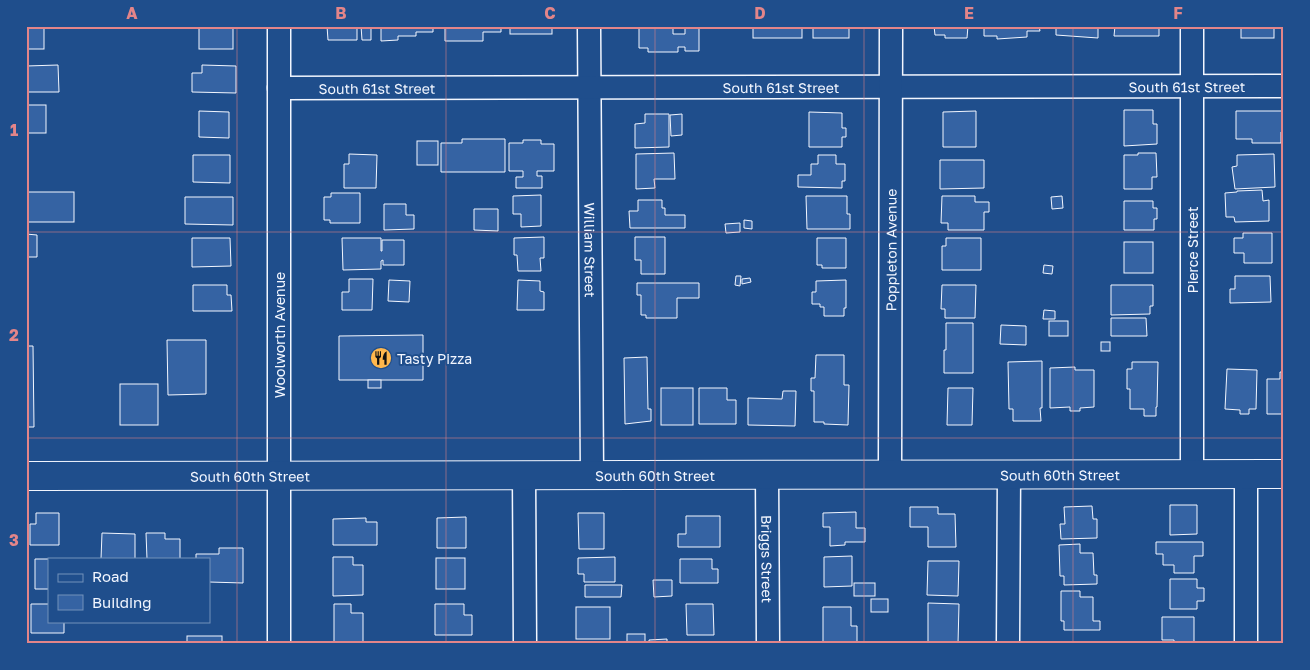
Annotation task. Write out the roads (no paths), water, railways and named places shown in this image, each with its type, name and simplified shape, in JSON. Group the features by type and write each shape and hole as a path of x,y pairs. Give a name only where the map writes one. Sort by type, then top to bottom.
{"main road":[{"name":"South 60th Street","path":"26,476 1284,474"}],"street":[{"name":"Woolworth Avenue","path":"279,26 279,644"},
{"name":"William Street","path":"589,26 592,474"},
{"name":"Poppleton Avenue","path":"890,474 891,26"},
{"name":"Pierce Street","path":"1192,26 1192,474"},
{"name":"South 61st Street","path":"279,88 1284,86"},
{"path":"524,474 524,644"},
{"name":"Briggs Street","path":"767,474 768,644"},
{"path":"1008,474 1008,644"},
{"path":"1246,474 1246,644"}],"place":[{"name":"Tasty Pizza","path":"381,358"}]}
